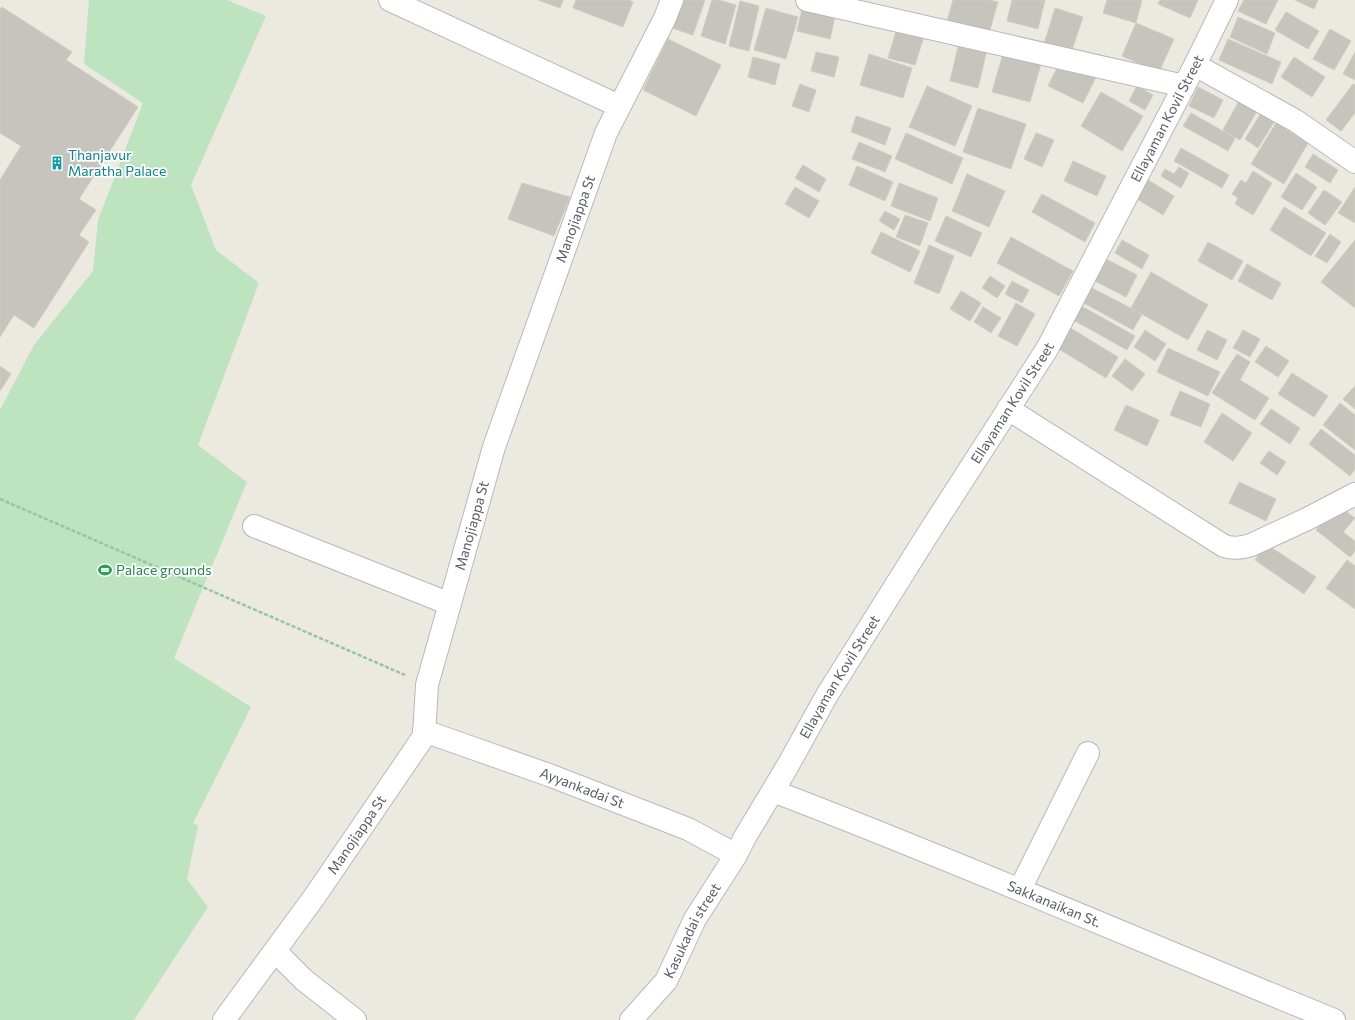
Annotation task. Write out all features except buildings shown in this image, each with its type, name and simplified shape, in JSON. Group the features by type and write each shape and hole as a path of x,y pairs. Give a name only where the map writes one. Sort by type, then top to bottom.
{"street":[{"path":"390,0 619,106"},
{"name":"Manojiappa St","path":"224,1020 315,896 424,736 427,685 494,447 606,133 665,18 672,0"},
{"path":"807,0 1184,86"},
{"name":"Ellayaman Kovil Street","path":"741,846 828,695 926,537 1047,349 1195,65 1227,0"},
{"path":"1195,65 1296,121 1355,162"},
{"path":"1008,409 1224,546 1232,549 1251,545 1355,494"},
{"path":"254,526 450,604"},
{"name":"Ayyankadai St","path":"424,731 549,775 688,829 741,846"},
{"path":"1020,889 1088,753"},
{"name":"Sakkanaikan St.","path":"773,791 1020,889 1223,975 1334,1020"},
{"name":"Kasukadai street","path":"631,1020 666,981 695,920 741,846"},
{"path":"275,950 304,980 355,1020"}],"path":[{"path":"0,499 427,685"}],"green space":[{"name":"Palace grounds","path":"89,0 227,0 266,16 191,185 216,250 259,283 198,445 247,482 174,658 251,707 193,823 198,826 187,879 208,907 134,1020 0,1020 0,410 34,345 93,271 98,220 143,103 84,64"}],"place":[{"name":"Thanjavur Maratha Palace","path":"57,163"},
{"name":"Palace grounds","path":"105,570"}]}
